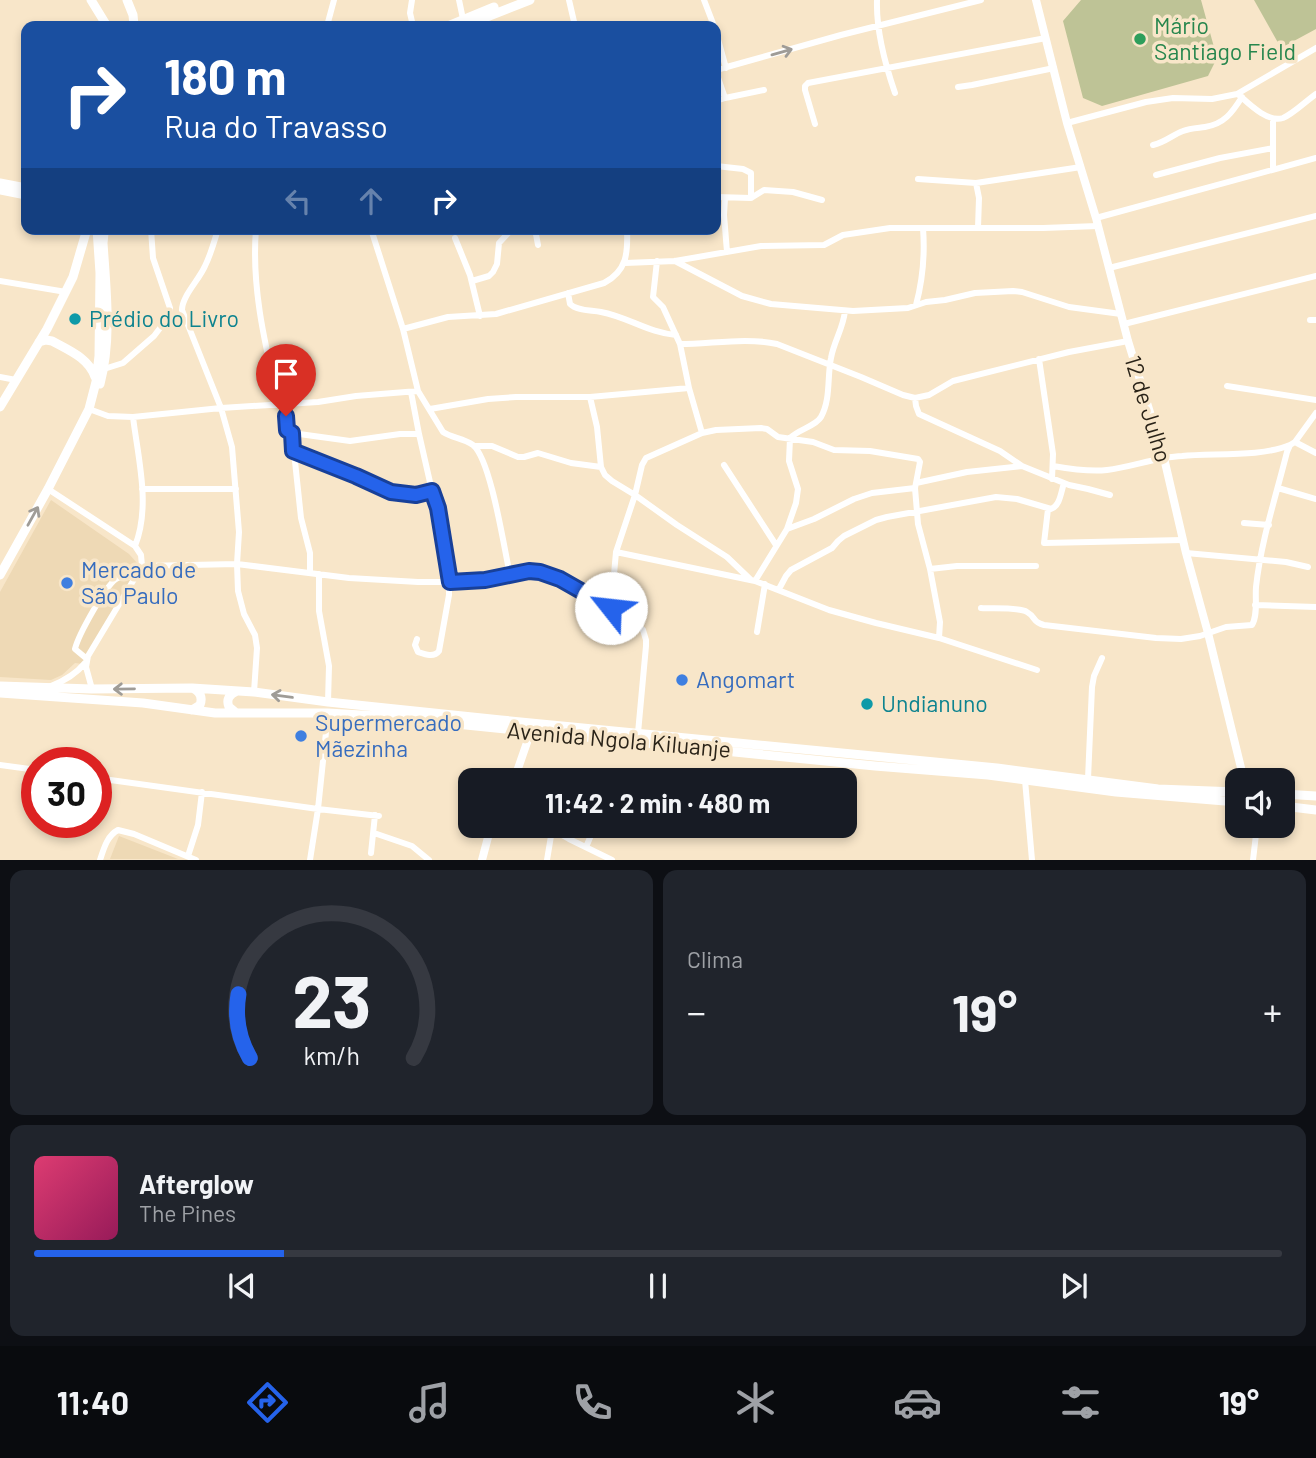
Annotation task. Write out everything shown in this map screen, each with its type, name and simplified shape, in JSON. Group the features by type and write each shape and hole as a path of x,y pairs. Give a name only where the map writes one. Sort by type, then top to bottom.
{"main road":[{"path":"91,0 102,21"},
{"path":"127,0 134,21"},
{"path":"474,21 512,0"},
{"path":"476,21 530,0"},
{"path":"0,190 21,194"},
{"path":"65,292 79,235"},
{"path":"0,407 49,326 73,277 85,235"},
{"path":"92,398 99,387 104,369 97,235"},
{"path":"0,575 89,409 102,353 107,289 104,235"},
{"path":"49,326 49,333 54,339 83,357 92,359 102,353"},
{"path":"39,342 52,341 85,361 94,373 96,382"},
{"name":"Avenida Ngola Kiluanje","path":"0,686 192,688 254,692 501,720 997,768 1158,789 1225,792"},
{"path":"190,710 200,705 201,698 199,692 192,688"},
{"path":"237,691 230,694 227,701 231,710 237,713"},
{"name":"Avenida Ngola Kiluanje","path":"0,692 130,702 215,713 377,716 1025,780 1161,797 1225,801"},
{"path":"1295,795 1316,796"},
{"path":"1295,807 1316,810"}],"street":[{"path":"328,21 334,0"},
{"path":"412,0 412,21"},
{"path":"459,0 467,21"},
{"path":"569,0 574,21"},
{"path":"704,0 712,21"},
{"path":"877,0 879,27 895,93"},
{"path":"721,70 841,35 981,0"},
{"name":"12 de Julho","path":"1036,0 1067,123 1164,458 1182,540 1241,768"},
{"path":"815,124 805,90 808,83 1046,38"},
{"path":"1067,123 1146,102 1173,98 1212,99 1239,96 1316,48"},
{"path":"721,50 726,68"},
{"path":"957,87 1054,68"},
{"path":"721,86 725,98"},
{"path":"721,100 764,90"},
{"path":"1239,96 1273,119 1285,117 1316,94"},
{"path":"1153,145 1183,131 1213,126 1226,120 1239,96"},
{"path":"1273,119 1273,169"},
{"path":"1156,175 1273,148"},
{"path":"625,263 675,261 777,245 820,246 843,234 890,228 1043,228 1097,222 1316,158"},
{"path":"721,167 743,169 751,173 751,198"},
{"path":"918,178 976,183 1081,167"},
{"path":"976,183 979,198 978,228"},
{"path":"721,198 751,198 767,190 793,192 822,200"},
{"path":"726,198 724,215 727,252"},
{"path":"1109,268 1316,216"},
{"path":"916,304 925,249 923,228"},
{"path":"104,369 123,363 154,336 170,314 153,258 151,235"},
{"path":"216,235 207,263 181,306 186,325 221,408 232,447 239,533 237,581 240,601 256,639 254,692"},
{"path":"256,235 258,297 266,347 283,405 287,430 350,441 419,434"},
{"path":"373,235 403,328 415,392 419,434 438,508 450,582 439,651 433,655 418,652 415,645 417,639"},
{"path":"472,281 493,272 497,264 499,243 506,235"},
{"path":"536,235 538,245"},
{"path":"403,328 448,317 496,314 604,283 612,279 625,263 627,235"},
{"path":"455,238 472,281 480,316"},
{"path":"657,261 653,297 663,307 680,344 702,433"},
{"path":"675,261 752,300 782,305 845,311 908,308 975,292 1013,291 1069,307 1121,314"},
{"path":"1124,324 1316,276"},
{"path":"0,281 65,292"},
{"path":"568,293 570,304 575,308 611,314 648,330 676,335"},
{"path":"170,308 181,306"},
{"path":"753,581 787,529 796,503 798,489 789,461 790,438 817,422 822,415 833,350 843,325 845,311"},
{"path":"680,344 765,341 915,398 929,395 953,381 1039,359 1128,341"},
{"path":"1039,359 1053,454 1052,479"},
{"path":"0,377 16,380"},
{"path":"1227,386 1316,400"},
{"path":"430,409 516,397 590,397 689,388"},
{"path":"89,409 108,416 133,416 415,392"},
{"path":"415,392 430,409 445,434 462,438 474,446 482,457 510,575"},
{"path":"590,397 597,427 601,467 605,475 718,550 753,581"},
{"path":"915,398 919,414 1000,451 1022,466 1064,483 1110,495"},
{"path":"1053,466 1107,470 1179,456 1279,449 1292,443 1314,421 1316,413"},
{"path":"133,416 142,489 142,518 135,546"},
{"path":"611,608 616,552 646,458 702,433 761,428 778,437 813,442 834,450 870,451 918,459 920,462 916,485 916,511 940,621 939,638"},
{"path":"292,433 301,518 310,553 310,572"},
{"path":"1292,443 1316,453"},
{"path":"982,608 1025,611 1036,623 1044,625 1156,638 1181,639 1226,627 1253,624 1260,560 1292,443"},
{"path":"474,446 492,446 518,457 538,453 571,463 601,467"},
{"path":"293,451 391,492 416,495 432,491"},
{"path":"724,465 776,545"},
{"path":"787,529 872,493 967,472 1022,466"},
{"path":"779,590 789,572 828,551 844,536 876,520 996,497 1024,500 1048,509 1055,507 1064,483"},
{"path":"1278,488 1316,499"},
{"path":"40,688 52,685 78,671 142,566 141,555 135,546 48,489"},
{"path":"142,489 236,489"},
{"path":"1048,509 1044,543 1182,540"},
{"path":"1244,523 1269,525"},
{"path":"616,552 765,584 829,610 939,638 1037,670"},
{"path":"1186,553 1308,567"},
{"path":"142,566 237,564 386,581 418,582 485,580 529,571 550,574 631,619 643,630 646,646 638,733"},
{"path":"930,569 957,566 1036,566"},
{"path":"319,574 319,611 330,666 328,702"},
{"path":"92,689 87,660 75,649 88,621 113,581 121,577 135,577"},
{"path":"757,632 765,584"},
{"path":"1255,605 1316,607"},
{"path":"1088,779 1092,688 1102,658"},
{"path":"310,859 328,713"},
{"path":"518,768 531,732"},
{"path":"0,765 21,768"},
{"path":"112,780 377,815 372,853"},
{"path":"1025,780 1032,859"},
{"path":"188,856 198,825 202,792"},
{"path":"100,859 111,834 118,830 196,859"},
{"path":"374,833 412,846 429,859"},
{"path":"482,859 488,838"},
{"path":"547,859 548,838"},
{"path":"568,838 612,859"},
{"path":"586,847 590,838"},
{"path":"1253,859 1256,838"}],"shaded area":[{"name":"Mercado de São Paulo","path":"51,500 129,554 137,563 134,574 83,664 75,663 62,675 51,680 0,677 0,592"},
{"path":"119,836 178,859 110,859"}],"green space":[{"name":"Mário Santiago Field","path":"1081,0 1201,0 1217,58 1208,76 1102,106 1083,98 1063,21"},
{"path":"1254,0 1316,0 1316,29 1281,48"}],"place":[{"name":"Mário Santiago Field","path":"1140,39"},
{"name":"Prédio do Livro","path":"75,319"},
{"name":"Mercado de São Paulo","path":"67,583"},
{"name":"Angomart","path":"682,680"},
{"name":"Undianuno","path":"867,704"},
{"name":"Supermercado Mãezinha","path":"301,736"}],"route":[{"path":"286,416 287,430 292,433 293,451 391,492 416,495 432,491 438,508 450,582 485,580 529,571 540,572 560,579 611,608"}]}
